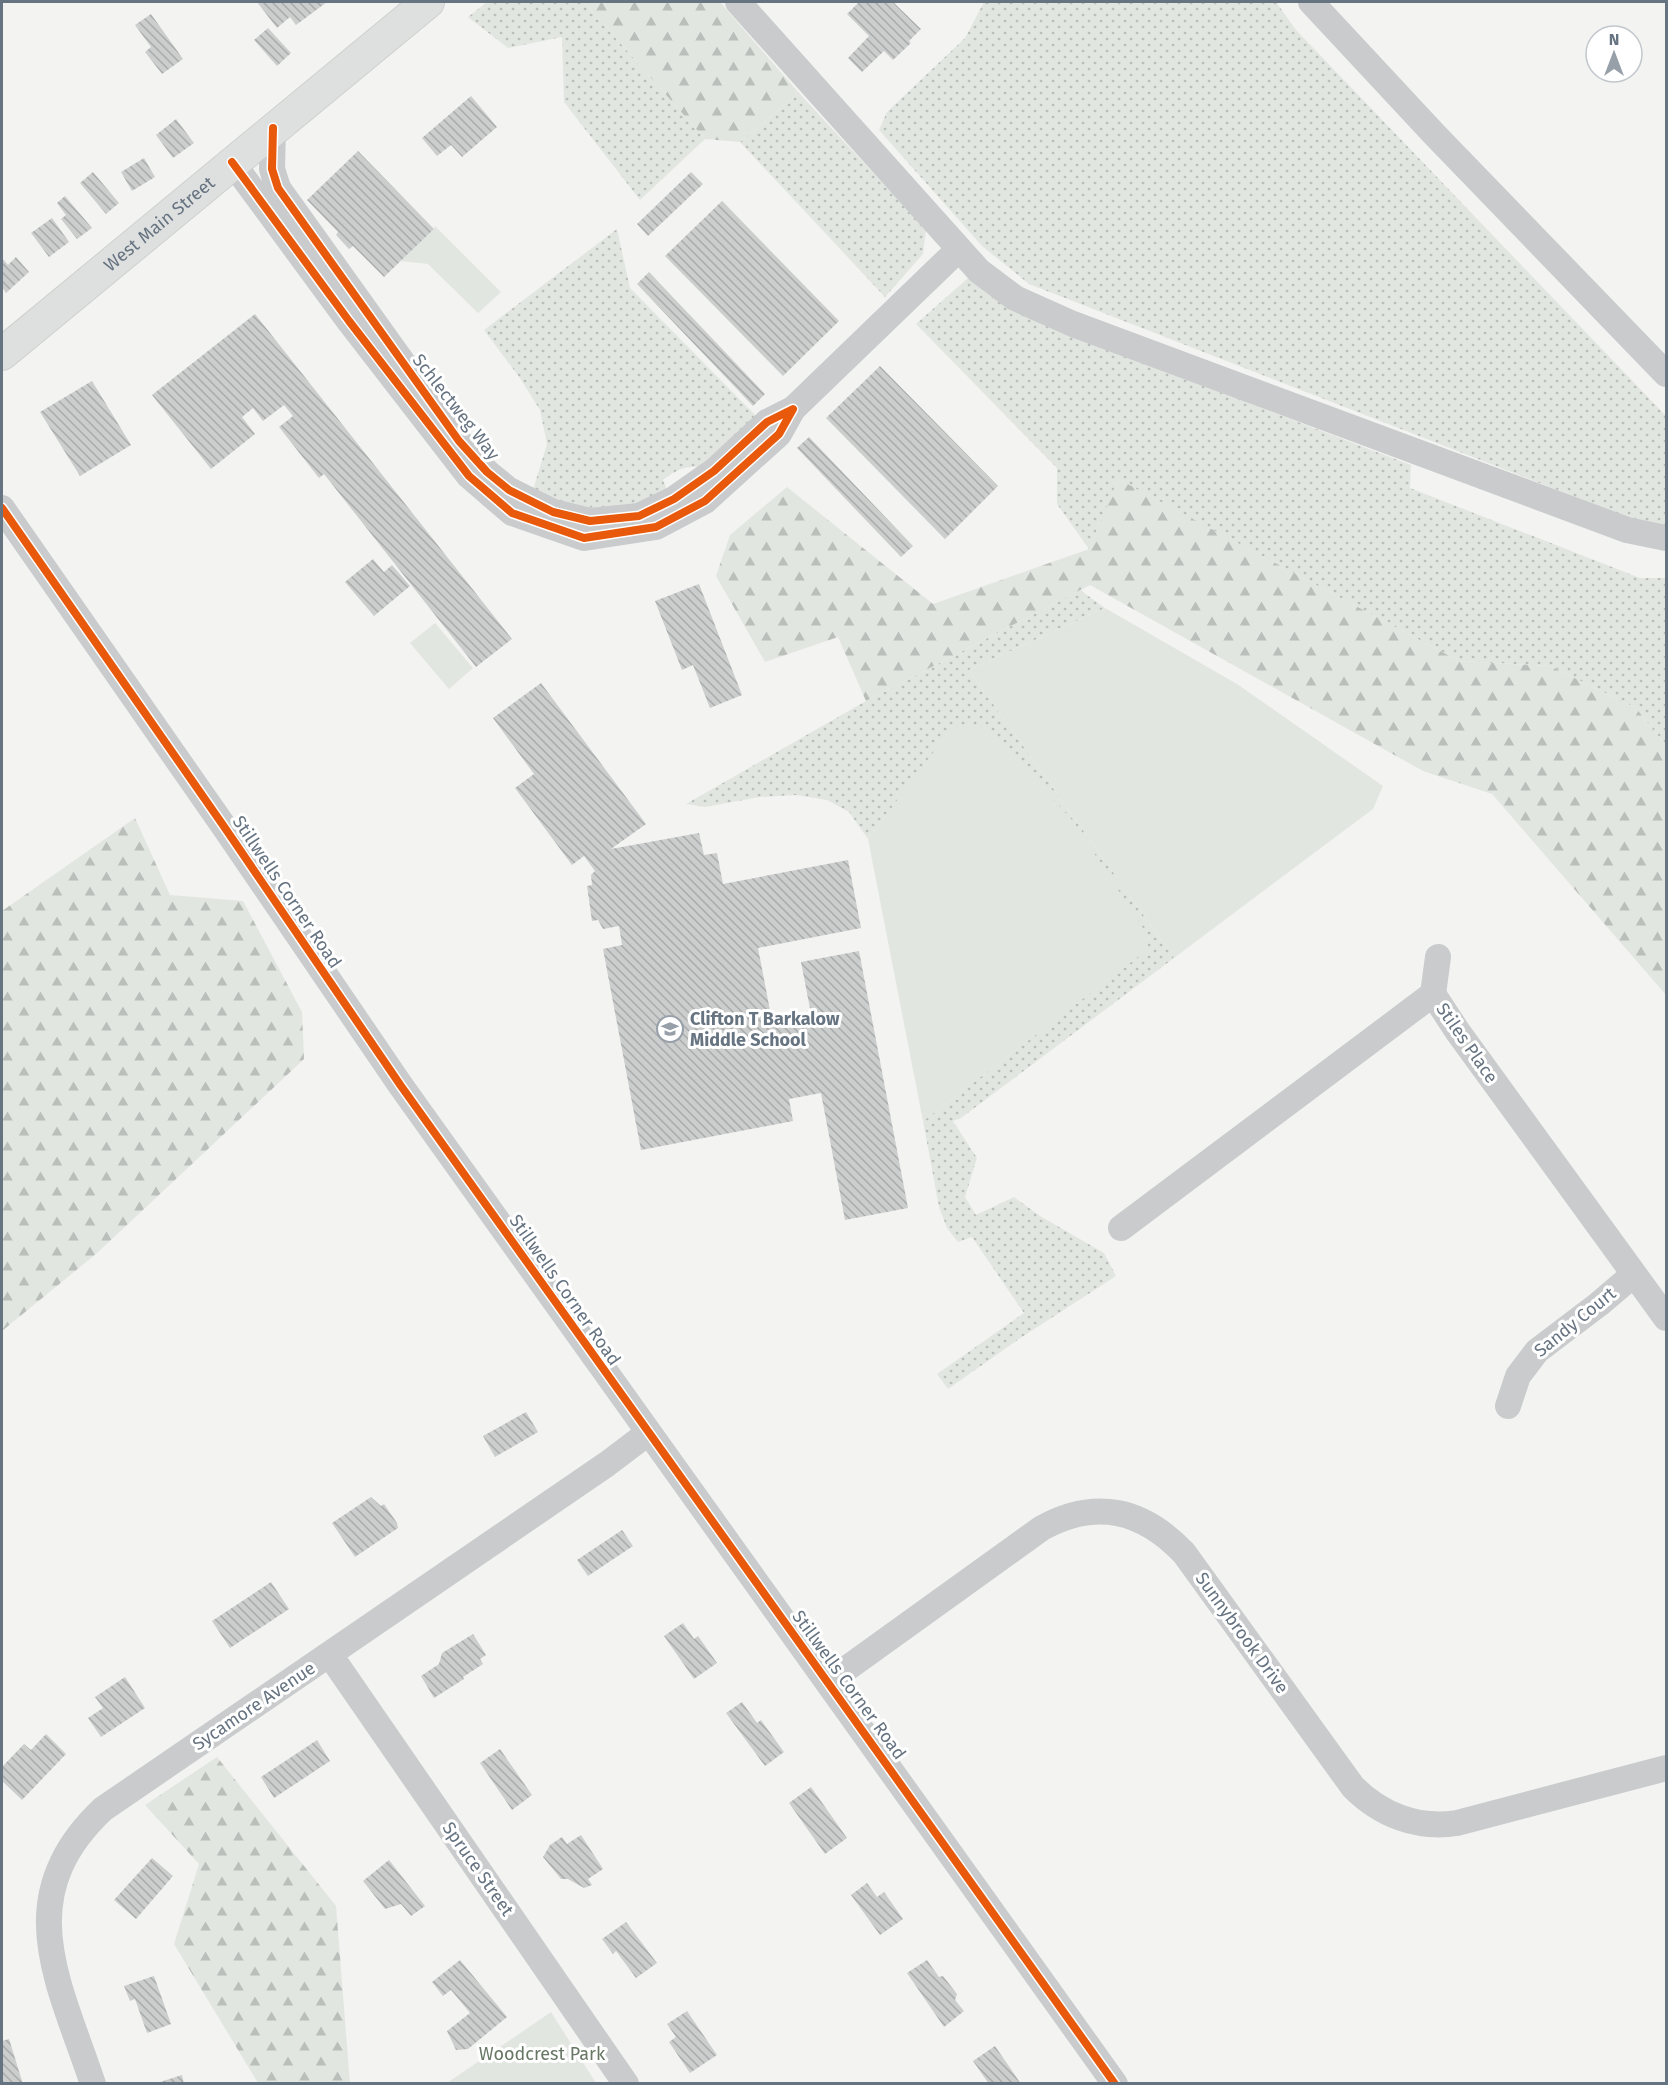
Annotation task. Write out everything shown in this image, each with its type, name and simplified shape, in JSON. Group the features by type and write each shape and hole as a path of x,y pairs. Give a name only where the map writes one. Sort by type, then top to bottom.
{"main road":[{"name":"West Main Street","path":"2,354 428,2"}],"street":[{"path":"738,2 979,271 1015,298 1073,324 1627,530 1666,538"},
{"path":"1311,2 1435,135 1666,374"},
{"name":"Schlectweg Way","path":"273,128 272,169 278,188 459,441 487,472 509,490 553,512 590,521 639,516 674,499 714,471 767,422 792,409 959,249"},
{"name":"Schlectweg Way","path":"232,162 469,476 512,513 584,538 656,527 705,501 779,434 792,409"},
{"name":"Stillwells Corner Road","path":"2,507 401,1086 1115,2084"},
{"path":"1433,994 1438,957"},
{"name":"Stiles Place","path":"1121,1228 1433,994 1458,1032 1666,1318"},
{"name":"Sandy Court","path":"1508,1406 1518,1376 1537,1351 1633,1275"},
{"name":"Sycamore Avenue","path":"93,2084 56,1973 50,1948 49,1903 55,1880 64,1857 83,1829 103,1809 607,1464 648,1433"},
{"name":"Sunnybrook Drive","path":"828,1682 1042,1528 1071,1515 1103,1512 1122,1514 1153,1526 1169,1537 1185,1553 1353,1787 1377,1807 1393,1816 1424,1824 1450,1824 1666,1768"},
{"name":"Spruce Street","path":"330,1655 626,2084"}],"green space":[{"path":"487,2 584,2 705,139 640,200 564,102 562,37 508,48 468,17"},
{"path":"584,2 720,2 799,93 740,142 705,139"},
{"path":"984,2 1276,2 1296,30 1666,416 1666,529 1660,530 1029,284 982,246 879,130 887,112 965,38"},
{"path":"799,93 926,230 923,254 885,297 740,142"},
{"path":"435,226 501,292 478,313 428,264 401,261"},
{"path":"617,229 630,288 757,417 705,468 683,468 663,480 669,495 643,504 617,508 591,508 559,502 533,490 547,444 540,410 520,378 484,330"},
{"path":"968,278 992,297 1078,338 1411,465 1410,488 1640,578 1666,578 1666,746 1636,708 1550,666 1459,661 1119,480 1089,549 1057,504 1057,468 916,324"},
{"path":"1118,479 1459,661 1550,666 1636,708 1666,746 1666,995 1492,794 1423,771 1090,585 866,701 838,637 765,662 716,576 730,535 787,487 933,604 1089,549"},
{"path":"1080,590 1105,608 969,670 1174,958 961,1118 953,1121 977,1158 965,1197 976,1215 1014,1197 1040,1216 1104,1253 1116,1276 1019,1339 948,1389 937,1374 1024,1313 972,1237 958,1242 947,1228 939,1207 923,1121 1146,950 1149,937 954,726 868,839 849,812 827,800 796,795 760,797 705,807 686,804 866,701"},
{"path":"1105,608 1237,684 1383,786 1373,809 1174,958 969,670"},
{"path":"435,623 473,668 449,689 410,643"},
{"path":"953,726 986,726 1073,821 1149,937 1147,950 923,1121 868,839"},
{"path":"135,818 170,895 243,901 302,1012 304,1059 96,1254 2,1331 2,911"},
{"path":"217,1757 336,1906 350,2083 258,2083 174,1944 199,1864 145,1805"},
{"name":"Woodcrest Park","path":"551,2012 596,2083 447,2083"}],"building":[{"path":"257,2 327,2 296,25 290,17 277,28"},
{"path":"859,2 893,2 921,29 909,41 911,43 893,60 884,51 862,72 848,58 869,36 847,14"},
{"path":"151,14 183,59 162,74 145,52 151,47 135,25"},
{"path":"268,28 291,53 277,66 254,40"},
{"path":"471,96 497,127 462,157 451,145 437,156 422,138"},
{"path":"176,119 194,143 173,158 156,135"},
{"path":"358,151 434,229 384,277 353,246 349,249 336,235 338,232 307,200"},
{"path":"144,158 155,177 132,191 121,172"},
{"path":"93,172 119,203 106,214 80,183"},
{"path":"691,172 703,184 648,236 637,224"},
{"path":"65,196 92,228 77,239 61,219 66,215 57,203"},
{"path":"722,201 839,321 783,376 665,256"},
{"path":"52,218 69,242 49,257 31,233"},
{"path":"16,257 29,272 6,293 2,287 2,258 8,265"},
{"path":"649,272 765,394 753,406 637,284"},
{"path":"255,314 512,639 476,667 324,474 319,478 279,427 293,416 284,405 263,421 253,408 242,417 255,434 211,469 152,395"},
{"path":"880,366 998,486 945,539 826,418"},
{"path":"92,381 131,445 80,476 40,412"},
{"path":"809,437 913,546 901,557 797,448"},
{"path":"373,559 384,572 392,565 410,586 374,616 345,582"},
{"path":"699,584 742,695 710,708 693,665 682,670 655,601"},
{"path":"541,683 646,824 611,849 699,833 704,855 717,853 723,884 848,860 861,928 758,948 772,1021 811,1014 801,962 859,951 908,1208 845,1220 821,1093 789,1099 793,1121 641,1150 603,949 622,945 619,926 603,929 598,920 592,921 587,886 592,885 591,875 595,871 584,856 572,865 515,788 534,774 493,718"},
{"path":"526,1412 538,1432 495,1457 483,1436"},
{"path":"371,1497 381,1506 384,1504 398,1528 355,1557 332,1523"},
{"path":"622,1530 633,1546 588,1576 577,1560"},
{"path":"271,1582 289,1609 230,1648 212,1621"},
{"path":"683,1623 694,1639 698,1636 717,1663 694,1679 664,1636"},
{"path":"473,1634 486,1655 480,1659 483,1664 434,1698 421,1676 439,1664 442,1653"},
{"path":"125,1677 145,1708 101,1737 88,1718 103,1708 95,1697"},
{"path":"742,1702 757,1723 761,1720 784,1752 765,1766 726,1713"},
{"path":"46,1734 66,1754 22,1800 2,1781 2,1767 24,1744 31,1750"},
{"path":"317,1740 330,1761 274,1798 261,1777"},
{"path":"500,1749 532,1795 512,1810 480,1763"},
{"path":"811,1787 847,1838 825,1854 789,1803"},
{"path":"581,1835 603,1869 588,1879 592,1885 584,1888 568,1879 561,1879 543,1857 550,1845 562,1837 567,1844"},
{"path":"152,1858 173,1876 136,1919 114,1900"},
{"path":"389,1860 425,1906 411,1916 401,1904 385,1909 363,1881"},
{"path":"867,1883 877,1897 884,1892 903,1919 880,1935 851,1895"},
{"path":"626,1922 657,1963 636,1978 616,1951 613,1954 602,1939"},
{"path":"460,1960 507,2017 468,2049 456,2050 447,2031 470,2013 451,1990 443,1996 432,1982"},
{"path":"927,1960 939,1977 943,1976 957,1994 955,2000 964,2011 944,2027 907,1973"},
{"path":"154,1976 171,2024 147,2033 135,1999 130,2001 124,1986"},
{"path":"687,2011 717,2055 690,2073 669,2042 676,2037 667,2024"},
{"path":"9,2039 23,2084 2,2084 2,2041"},
{"path":"995,2046 1021,2084 989,2084 973,2061"},
{"path":"182,2075 184,2084 157,2083"}],"cycle path":[{"path":"232,162 349,321 469,476 512,513 584,538 656,527 705,501 779,434 793,409 767,422 714,471 674,499 639,516 590,521 553,512 509,490 487,472 459,441 278,188 272,169 273,128"},
{"path":"2,508 401,1086 1115,2084"}],"place":[{"name":"Clifton T Barkalow Middle School","path":"670,1029"}]}
